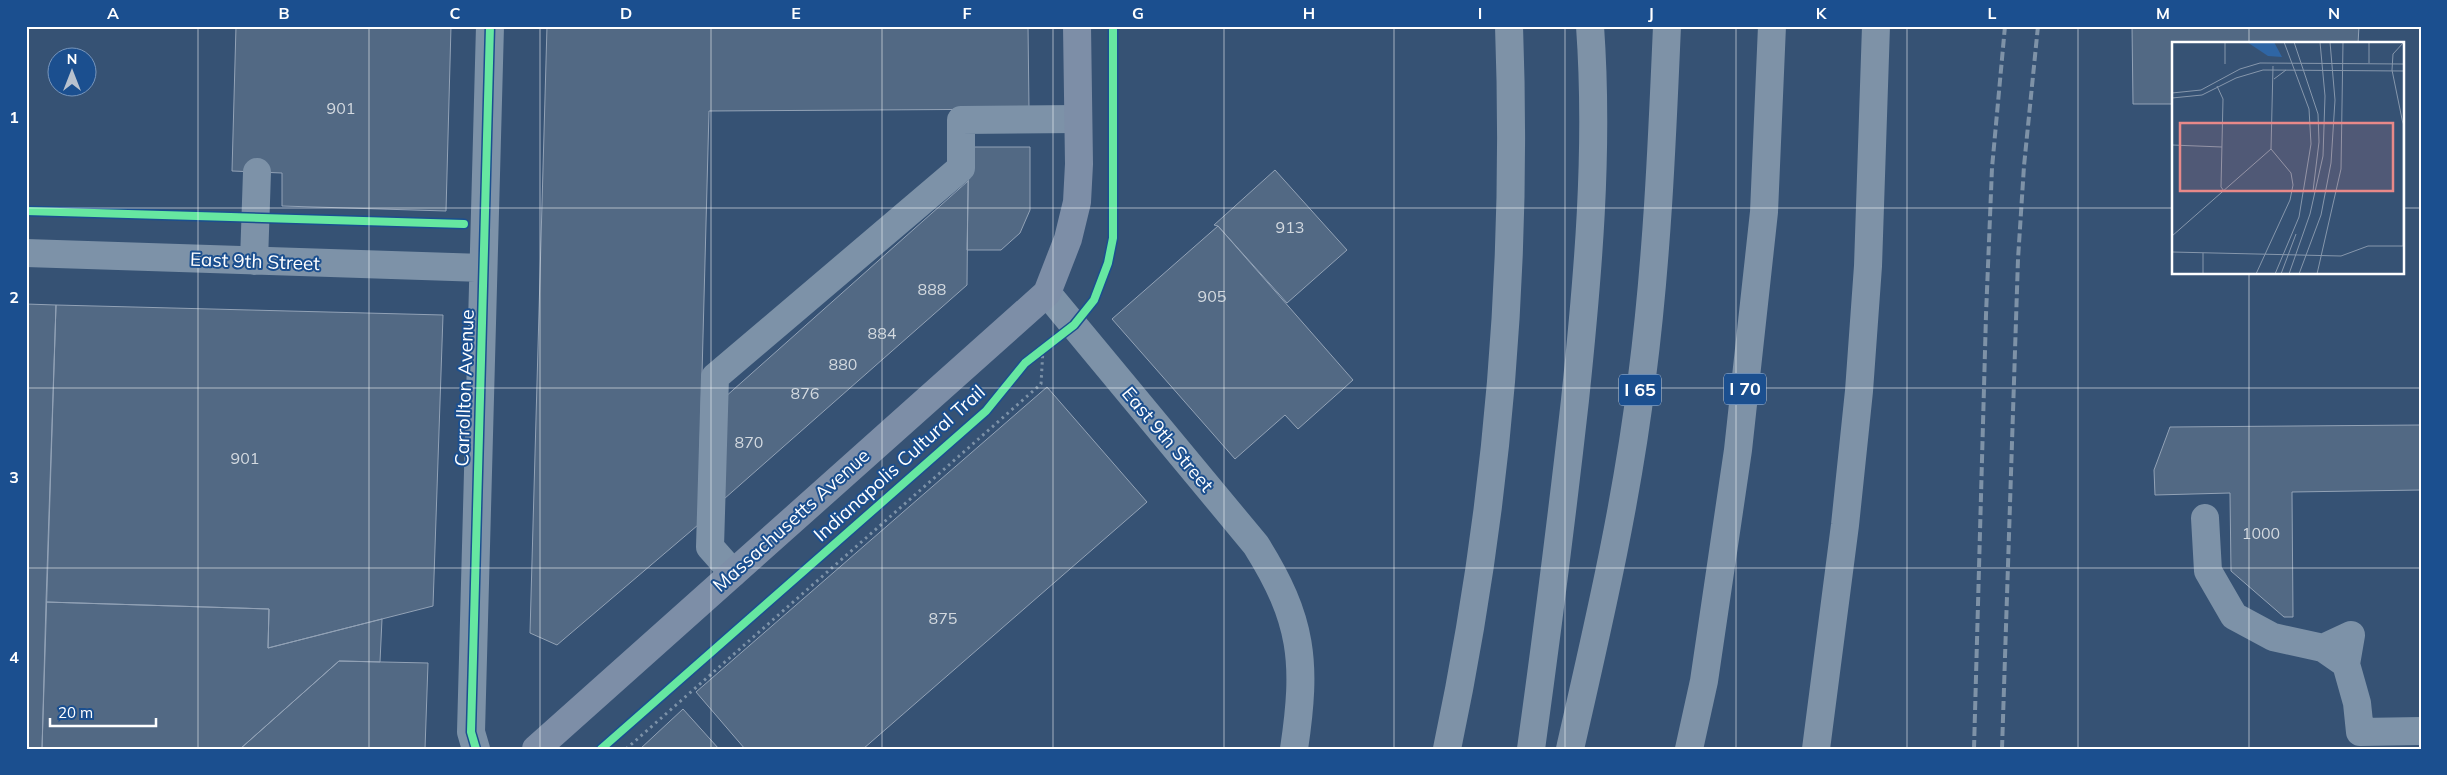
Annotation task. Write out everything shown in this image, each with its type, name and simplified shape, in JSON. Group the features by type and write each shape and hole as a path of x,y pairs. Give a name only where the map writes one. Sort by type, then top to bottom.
{"highway":[{"path":"1447,749 1472,618 1487,513 1495,433 1508,233 1511,94 1509,26"},
{"path":"1532,749 1582,336 1591,214 1594,122 1590,26"},
{"name":"I 65","path":"1570,749 1601,612 1624,493 1642,378 1652,280 1667,26"},
{"name":"I 70","path":"1690,749 1704,681 1738,450 1764,212 1772,26"},
{"path":"1816,749 1845,525 1859,391 1868,266 1876,26"}],"main road":[{"path":"1047,293 1068,239 1076,202 1078,26"},
{"name":"Massachusetts Avenue","path":"536,749 1047,293"}],"street":[{"name":"Carrollton Avenue","path":"476,749 471,732 490,26"},
{"path":"733,573 710,547 715,377 961,168 961,120 1078,119"},
{"path":"254,261 257,172"},
{"name":"East 9th Street","path":"26,253 483,268"},
{"name":"East 9th Street","path":"1047,293 1256,545 1282,591 1299,644 1301,670 1300,703 1294,749"},
{"path":"2205,518 2208,572 2234,616 2273,637 2323,648 2351,635 2346,664 2357,703 2360,732 2421,731"}],"path":[{"path":"1031,358 1074,325"}],"building":[{"path":"236,26 451,26 446,211 282,206 282,173 232,171"},
{"path":"547,26 1028,26 1029,109 709,111 698,525 557,645 530,633"},
{"path":"2132,26 2359,26 2358,42 2172,42 2172,104 2133,104"},
{"path":"969,147 1030,147 1030,210 1020,233 1001,250 967,250"},
{"path":"1275,170 1347,250 1287,303 1218,226 1214,225"},
{"path":"968,181 967,285 724,499 724,398"},
{"path":"1218,226 1353,380 1298,429 1285,415 1235,459 1112,319"},
{"path":"26,304 56,305 42,749 26,749"},
{"path":"56,305 443,315 433,606 268,648 269,609 46,602"},
{"path":"1047,387 1147,502 863,749 745,749 696,692"},
{"path":"2421,425 2421,490 2292,492 2293,617 2284,617 2231,571 2230,493 2155,495 2154,470 2170,427"},
{"path":"46,602 269,609 268,648 382,619 380,662 339,661 240,749 42,749"},
{"path":"339,661 428,663 425,749 240,749"},
{"path":"683,709 719,749 640,749"}],"railway":[{"path":"1974,749 1992,168 2005,26"},
{"path":"2002,749 2018,259 2024,166 2038,26"}],"cycle path":[{"path":"476,749 471,732 490,26"},
{"name":"Indianapolis Cultural Trail","path":"601,749 986,411 1025,363 1074,325 1094,300 1108,263 1113,238 1113,26"},
{"path":"26,211 464,224"}]}
